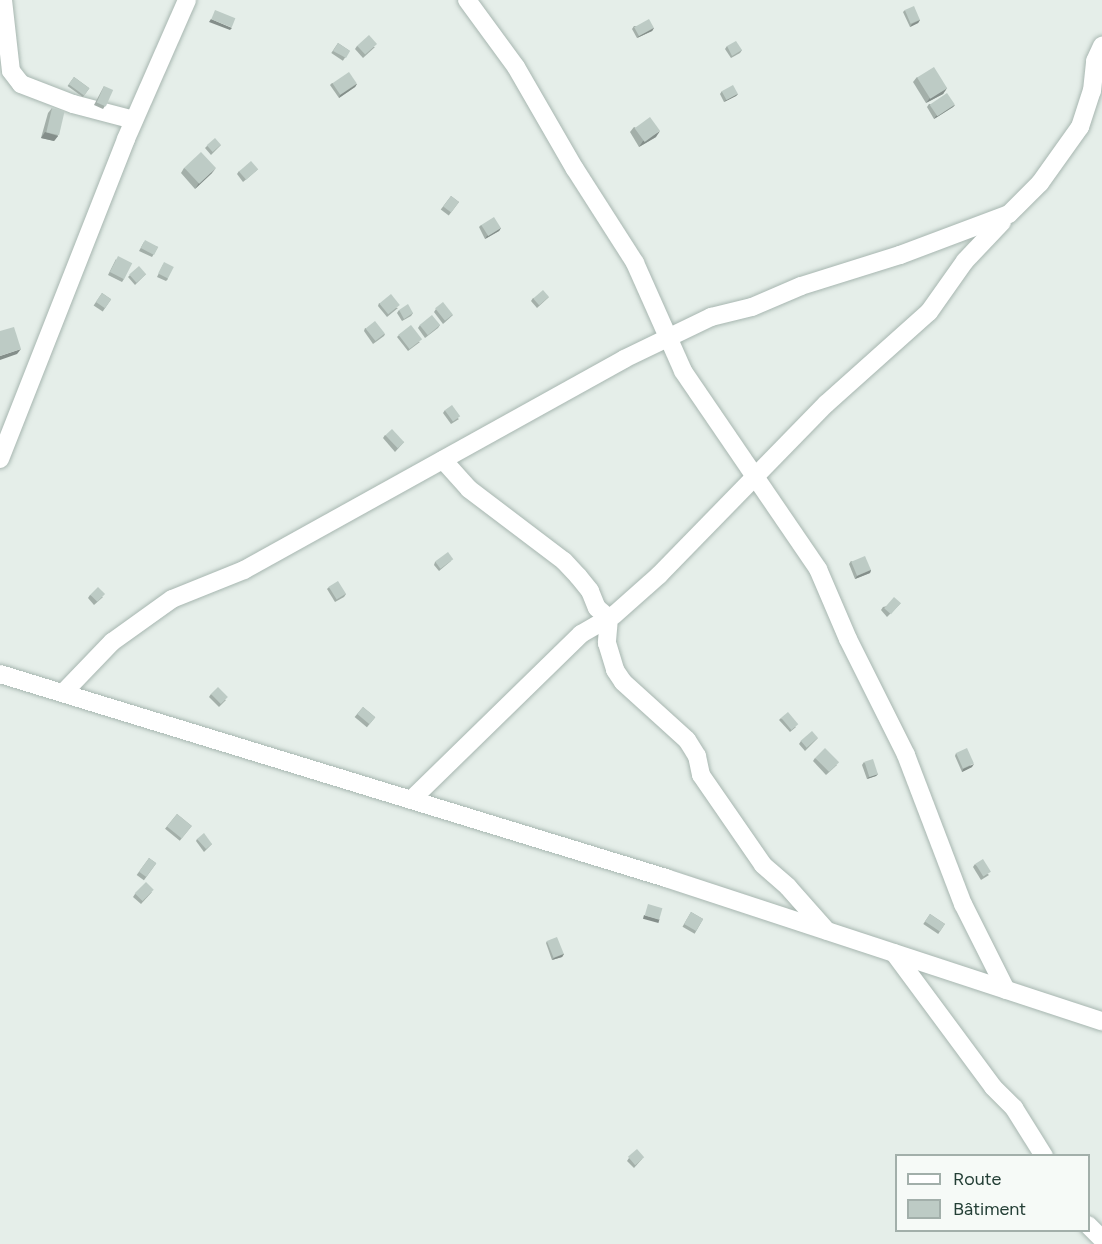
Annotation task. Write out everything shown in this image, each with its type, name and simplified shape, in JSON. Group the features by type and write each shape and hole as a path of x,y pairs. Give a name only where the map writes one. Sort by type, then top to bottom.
{"street":[{"path":"3,0 11,71 21,84 73,104 134,120"},
{"path":"0,459 134,120 187,0"},
{"path":"467,0 516,66 574,169 635,263 683,371 824,580 848,639 906,754 963,904 1006,990"},
{"path":"411,800 581,634 609,618 658,575 826,404 929,312 965,261 1040,183 1080,127 1092,91 1095,61 1102,46"},
{"path":"63,693 112,642 172,599 244,570 667,337 711,317 752,307 801,286 900,255 1009,214"},
{"path":"443,460 469,489 570,566 587,586 597,608 609,618"},
{"path":"609,618 607,633 609,649 615,670 623,682 687,740 697,756 701,775 763,865 788,887 828,931"},
{"path":"0,674 666,878 1102,1021"},
{"path":"894,953 968,1055 993,1087 1014,1107 1043,1154"},
{"path":"1090,1226 1102,1239"}],"building":[{"path":"914,6 920,20 911,24 905,10"},
{"path":"215,10 235,18 232,28 211,19"},
{"path":"649,19 654,28 639,36 634,27"},
{"path":"369,35 377,44 365,55 357,46"},
{"path":"736,41 742,50 732,56 727,46"},
{"path":"338,43 350,51 346,58 333,51"},
{"path":"934,67 947,88 930,99 917,78"},
{"path":"349,72 357,84 340,95 332,83"},
{"path":"74,77 89,88 84,95 69,84"},
{"path":"733,85 738,94 726,100 722,91"},
{"path":"104,86 113,90 106,107 97,102"},
{"path":"947,93 955,105 937,116 930,105"},
{"path":"52,108 65,111 59,135 46,132"},
{"path":"650,117 660,131 645,142 635,128"},
{"path":"215,138 221,145 213,152 207,145"},
{"path":"201,152 216,168 199,184 184,168"},
{"path":"251,161 258,169 246,180 239,171"},
{"path":"451,196 459,202 451,212 443,206"},
{"path":"494,217 501,228 488,236 481,225"},
{"path":"145,240 158,247 154,255 141,248"},
{"path":"118,256 132,263 124,279 110,272"},
{"path":"164,262 174,267 168,279 158,274"},
{"path":"139,266 146,274 136,283 129,275"},
{"path":"543,290 549,297 539,305 533,299"},
{"path":"102,293 111,299 105,308 96,302"},
{"path":"391,294 400,305 388,314 379,303"},
{"path":"443,302 453,315 445,321 435,308"},
{"path":"408,304 413,313 404,319 399,310"},
{"path":"432,315 440,325 428,335 420,325"},
{"path":"375,321 385,334 375,341 366,328"},
{"path":"411,325 422,339 409,349 398,335"},
{"path":"14,327 21,349 0,356 0,331"},
{"path":"452,405 460,416 453,422 445,410"},
{"path":"392,429 404,442 398,448 385,435"},
{"path":"448,552 453,559 440,569 435,561"},
{"path":"865,556 871,570 857,576 851,562"},
{"path":"338,581 346,594 337,600 329,587"},
{"path":"98,587 105,594 97,602 90,595"},
{"path":"894,597 901,603 891,614 884,608"},
{"path":"218,687 228,697 221,704 211,694"},
{"path":"363,707 375,717 369,724 357,714"},
{"path":"788,712 798,724 791,730 781,718"},
{"path":"812,731 818,738 807,748 801,741"},
{"path":"825,748 839,762 829,772 815,758"},
{"path":"967,748 974,764 963,768 956,753"},
{"path":"873,759 878,774 869,777 864,762"},
{"path":"177,814 192,826 182,838 167,826"},
{"path":"204,833 212,844 206,849 197,839"},
{"path":"149,858 156,863 146,877 139,872"},
{"path":"983,859 991,872 983,876 975,864"},
{"path":"146,882 154,890 142,901 135,893"},
{"path":"648,904 662,908 659,920 645,916"},
{"path":"691,912 703,919 696,931 684,924"},
{"path":"930,914 945,924 940,932 925,921"},
{"path":"557,937 564,954 554,958 547,941"},
{"path":"637,1149 644,1157 635,1165 628,1157"}]}
